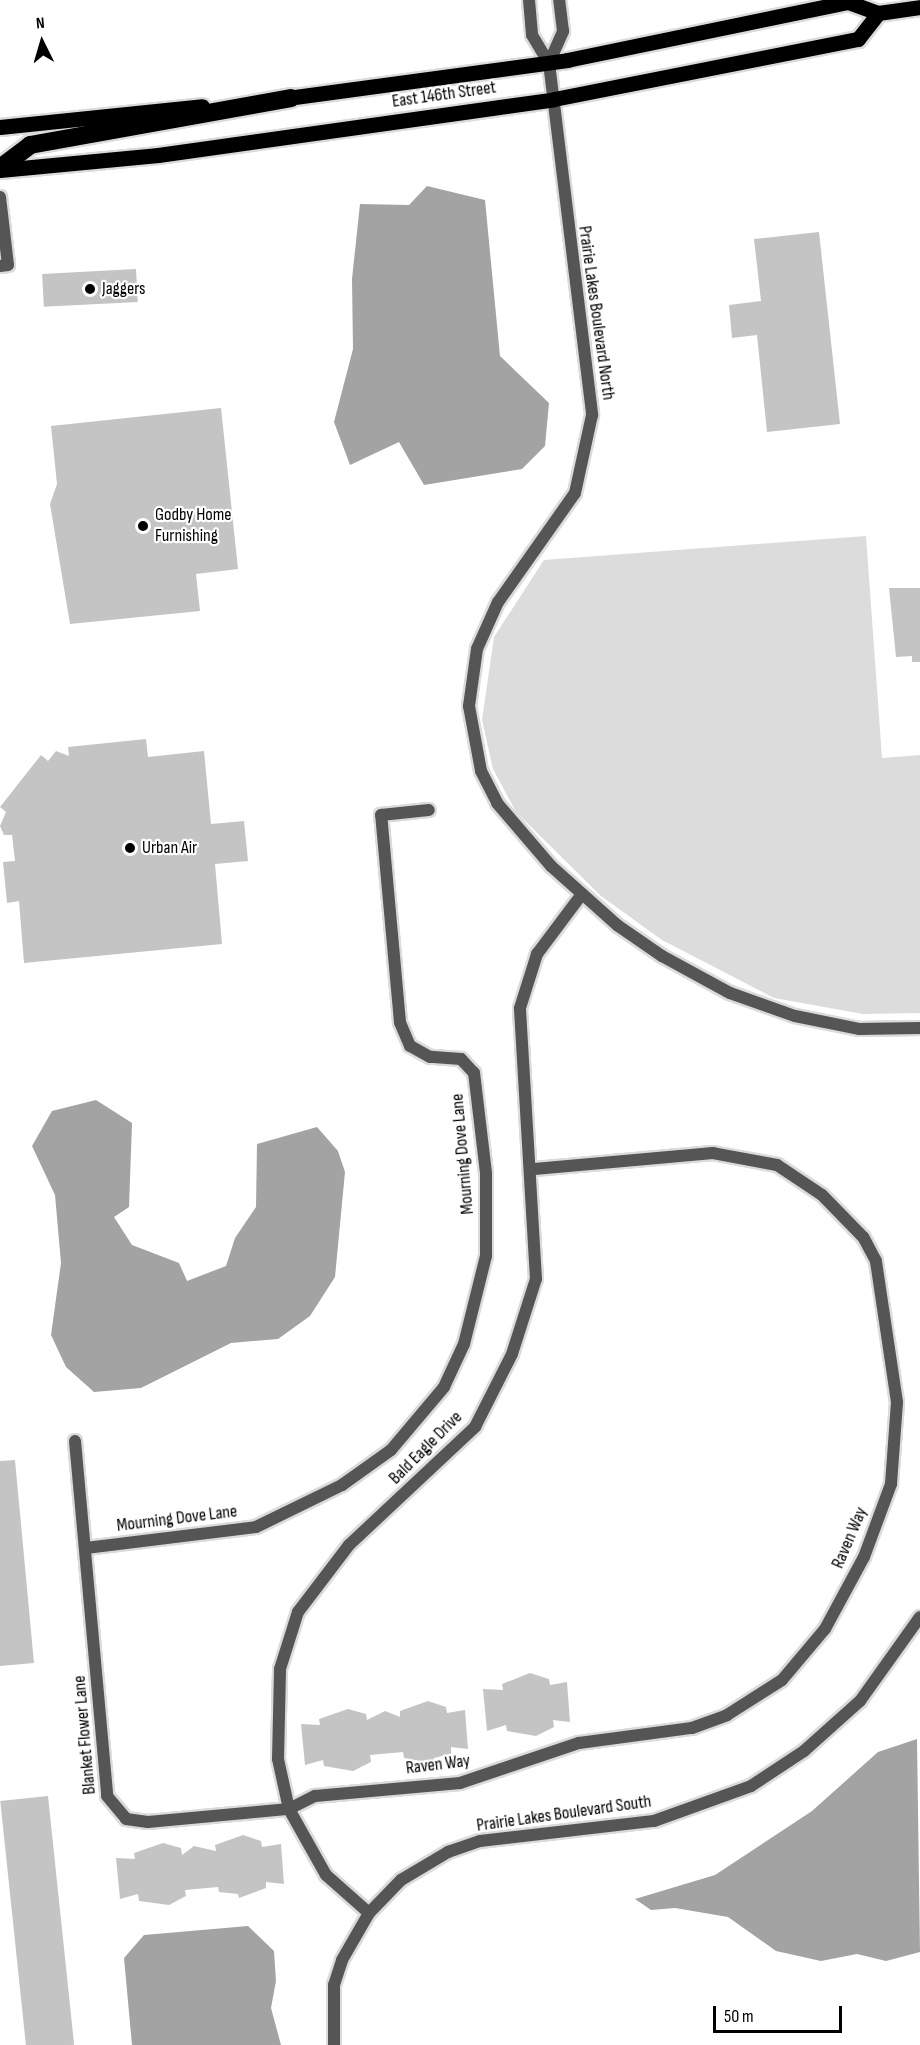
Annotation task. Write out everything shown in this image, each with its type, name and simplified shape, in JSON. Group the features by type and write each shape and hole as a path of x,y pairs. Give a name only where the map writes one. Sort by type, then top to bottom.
{"highway":[{"path":"0,169 30,145 291,98"}],"main road":[{"name":"East 146th Street","path":"0,127 291,98 549,63 848,2 879,13 920,7"},
{"name":"East 146th Street","path":"0,169 158,155 554,99 858,39 879,13"}],"street":[{"path":"529,0 532,35 549,63"},
{"path":"549,63 563,31 560,0"},
{"name":"Prairie Lakes Boulevard North","path":"549,63 573,294 590,385 590,441 574,493 488,620 473,665 469,706 475,749 497,803 523,838 582,894 662,956 763,1007 849,1027 920,1028"},
{"path":"0,197 8,265 0,266"},
{"name":"Mourning Dove Lane","path":"86,1548 256,1527 342,1485 391,1450 444,1388 464,1344 486,1256 486,1173 474,1074 460,1059 430,1057 410,1046 400,1022 381,815 429,810"},
{"name":"Bald Eagle Drive","path":"369,1913 326,1875 289,1809 278,1759 280,1669 298,1612 349,1545 475,1427 512,1353 536,1279 532,1169 520,1008 537,954 582,894"},
{"name":"Raven Way","path":"289,1809 315,1796 460,1783 579,1743 692,1728 727,1715 782,1680 825,1629 864,1557 891,1484 897,1402 883,1288 863,1237 822,1195 777,1165 713,1153 532,1169"},
{"name":"Blanket Flower Lane","path":"75,1441 86,1548 86,1611 99,1670 111,1807 136,1822 289,1809"},
{"name":"Prairie Lakes Boulevard South","path":"334,2045 334,1985 369,1913 424,1865 480,1841 654,1821 751,1786 804,1751 861,1701 920,1617"}],"shaded area":[{"path":"427,186 485,200 500,356 549,403 545,446 522,469 424,485 399,442 350,465 334,422 353,349 352,279 360,204 409,205"},
{"path":"866,536 882,758 920,755 920,1013 863,1014 774,998 662,940 601,896 516,812 493,769 482,720 494,637 544,560"},
{"path":"96,1100 132,1123 129,1207 114,1217 132,1245 179,1263 187,1281 226,1266 235,1238 256,1207 257,1144 317,1127 338,1151 345,1172 335,1277 310,1316 278,1339 231,1343 141,1388 94,1392 66,1367 51,1335 61,1263 55,1195 32,1146 52,1111"},
{"path":"917,1739 920,1952 886,1961 857,1954 821,1961 776,1951 728,1917 675,1908 651,1910 635,1899 715,1875 812,1811 878,1752"},
{"path":"248,1926 274,1951 276,1981 271,2008 281,2045 132,2045 124,1958 144,1935"}],"building":[{"path":"819,232 840,424 767,432 757,335 732,338 729,305 761,301 754,239"},
{"name":"Jaggers","path":"136,269 138,302 44,307 42,274"},
{"name":"Godby Home Furnishing","path":"221,408 238,569 196,574 200,611 70,624 50,504 57,484 51,426"},
{"path":"889,588 920,588 920,662 912,662 912,656 896,657"},
{"name":"Urban Air","path":"146,739 148,757 204,751 211,824 244,821 248,861 215,864 222,944 24,963 19,901 7,903 3,862 15,861 12,835 4,835 0,826 6,812 0,807 41,755 48,761 56,751 69,756 68,747"},
{"path":"15,1460 34,1663 0,1666 0,1461"},
{"path":"530,1673 549,1679 550,1685 567,1682 570,1722 553,1720 554,1727 536,1736 507,1731 506,1725 487,1731 483,1689 503,1690 502,1684"},
{"path":"428,1701 446,1707 447,1713 465,1710 468,1749 451,1747 451,1754 434,1758 433,1763 404,1758 403,1752 370,1755 371,1762 353,1771 324,1766 323,1760 305,1765 301,1724 320,1725 319,1719 348,1709 366,1714 367,1720 385,1711 400,1717 400,1711"},
{"path":"48,1796 74,2045 26,2045 0,1801"},
{"path":"243,1835 261,1841 262,1847 281,1844 284,1884 266,1882 266,1888 239,1898 238,1894 219,1892 218,1887 185,1890 186,1896 169,1905 139,1901 138,1894 120,1899 116,1858 135,1859 134,1853 163,1843 181,1848 182,1855 194,1846 216,1851 215,1845"}],"place":[{"name":"Jaggers","path":"90,289"},
{"name":"Godby Home Furnishing","path":"143,526"},
{"name":"Urban Air","path":"130,848"}]}
